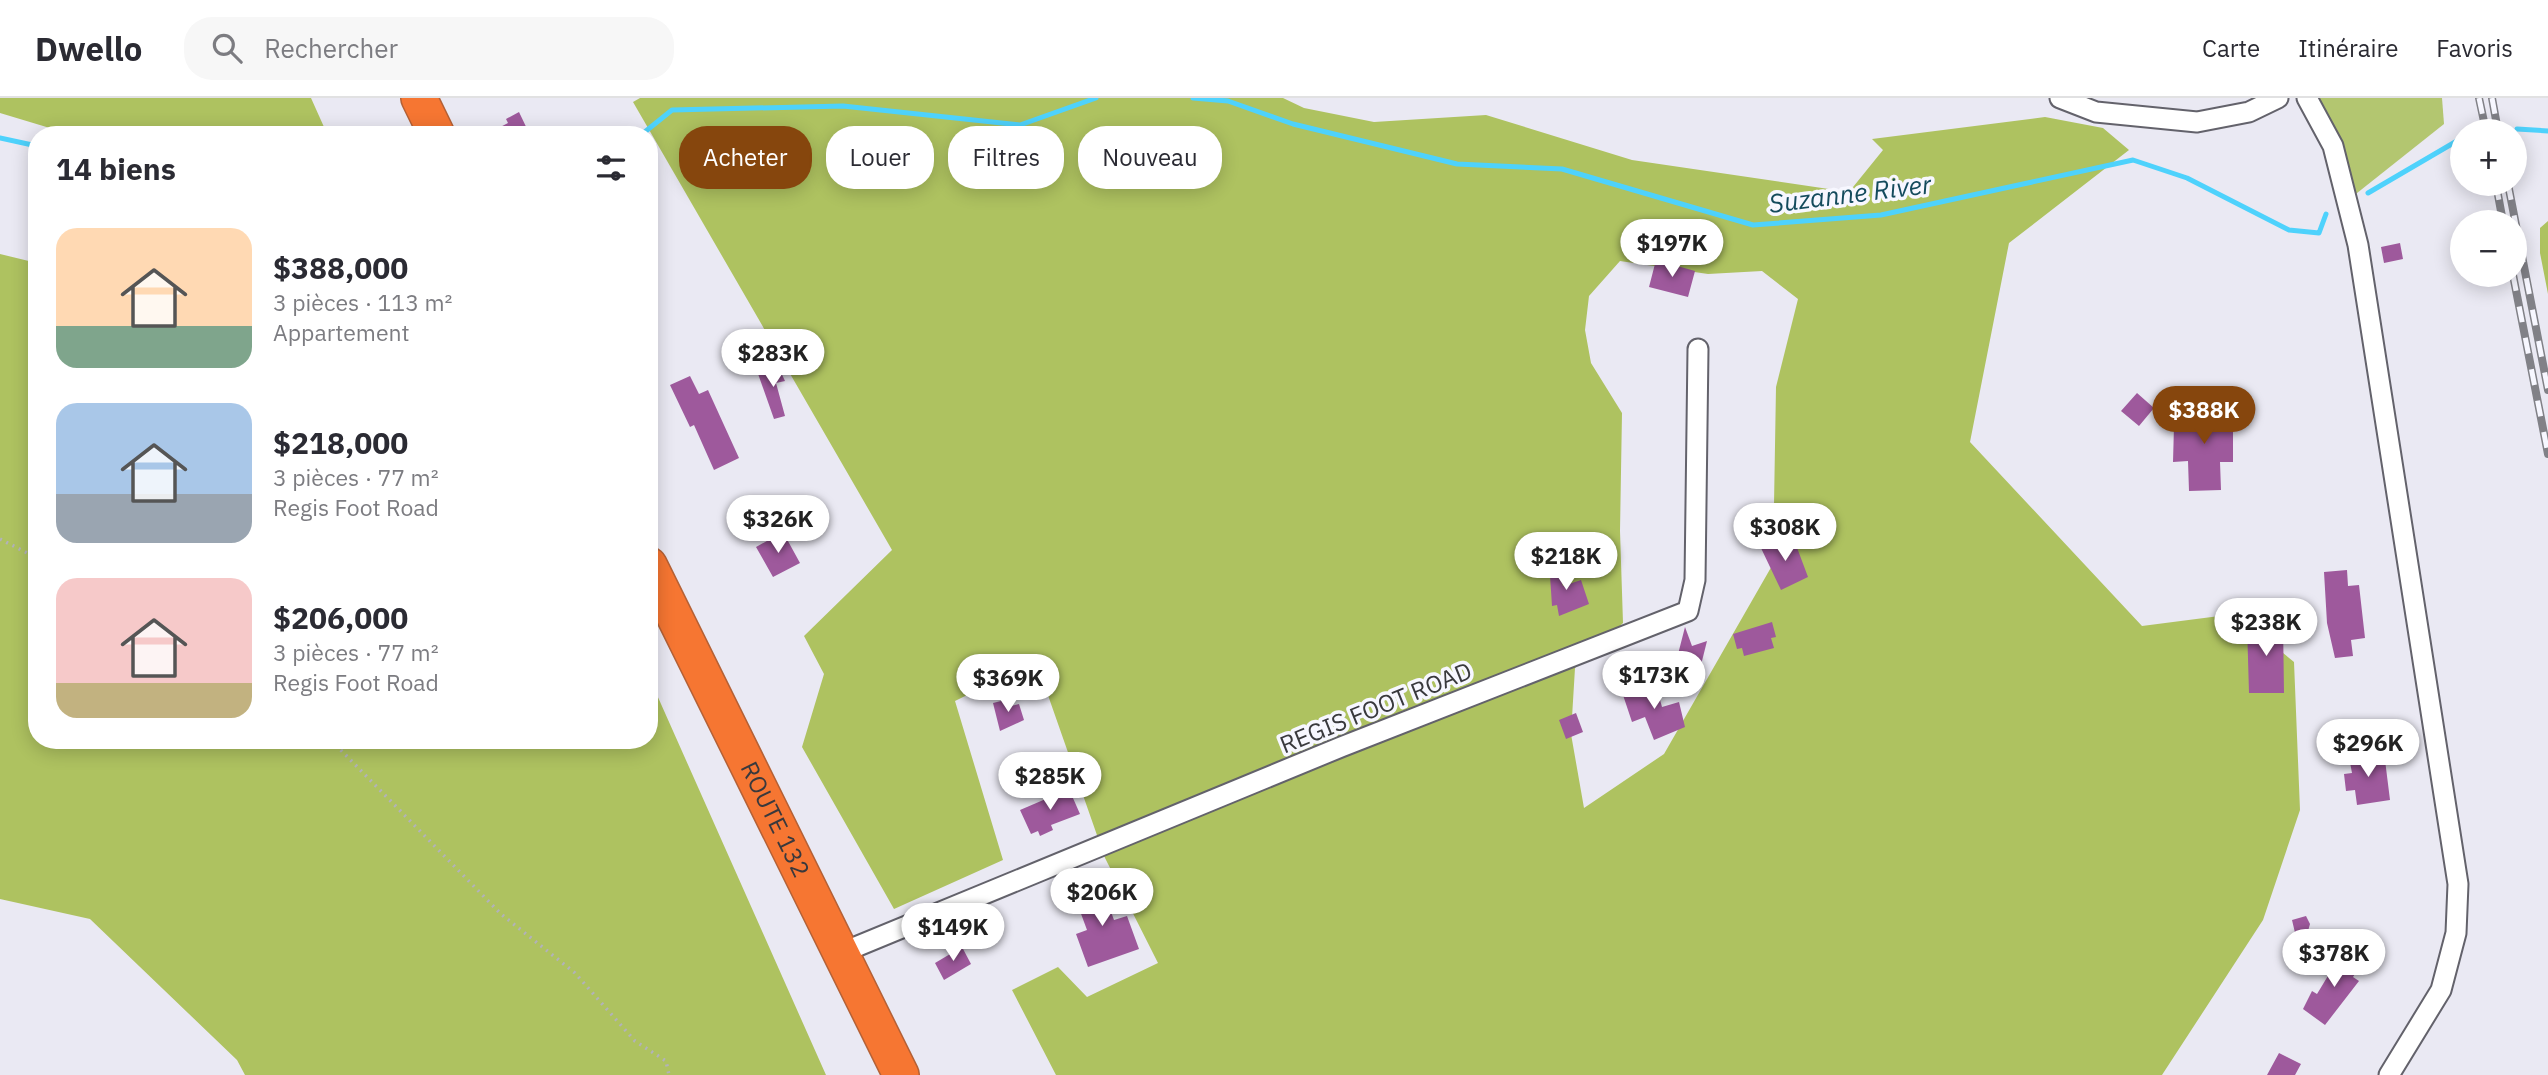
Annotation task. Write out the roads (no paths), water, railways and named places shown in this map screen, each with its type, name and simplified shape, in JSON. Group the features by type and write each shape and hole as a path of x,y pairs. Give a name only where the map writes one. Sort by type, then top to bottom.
{"highway":[{"path":"419,98 433,126"},
{"name":"ROUTE 132","path":"658,583 901,1075"}],"street":[{"path":"2060,98 2096,112 2197,122 2249,112 2278,98"},
{"path":"2307,98 2333,146 2358,245 2458,884 2456,933 2441,990 2389,1075"},
{"name":"REGIS FOOT ROAD","path":"841,953 1341,747 1688,611 1695,580 1698,349"}],"waterway":[{"name":"Suzanne River","path":"652,126 672,110 843,106 1020,125 1096,98"},
{"name":"Suzanne River","path":"1193,98 1228,101 1293,124 1457,164 1562,169 1753,225 1881,215 2133,160 2187,178 2289,230 2319,233 2326,214"},
{"name":"Suzanne River","path":"2527,130 2548,131"},
{"name":"Suzanne River","path":"0,138 28,144"},
{"name":"Suzanne River","path":"2368,193 2450,145"}],"railway":[{"path":"2479,98 2483,119"},
{"path":"2492,98 2496,119"},
{"path":"2498,196 2501,210"},
{"path":"2510,196 2548,390"},
{"path":"2515,287 2548,454"}]}
